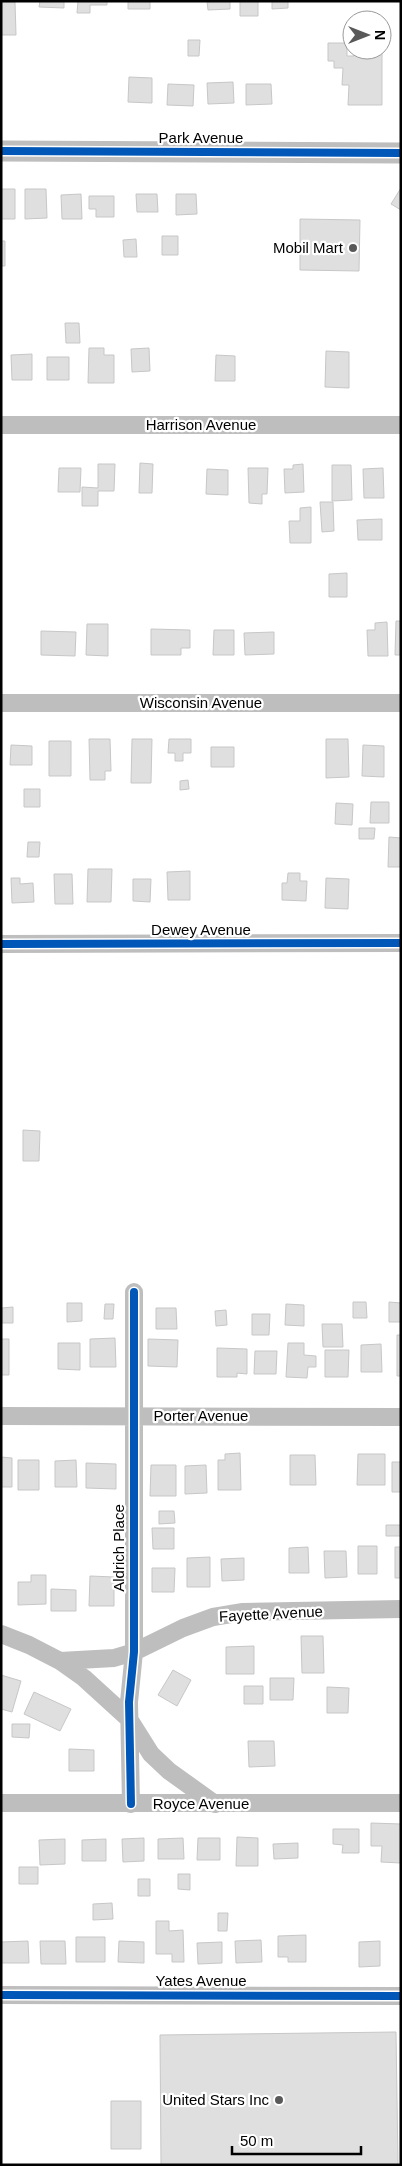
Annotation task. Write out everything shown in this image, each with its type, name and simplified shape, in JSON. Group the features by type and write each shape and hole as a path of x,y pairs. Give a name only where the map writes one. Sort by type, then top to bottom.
{"street":[{"name":"Park Avenue","path":"1,151 401,153"},
{"name":"Harrison Avenue","path":"1,425 401,425"},
{"name":"Wisconsin Avenue","path":"1,703 401,703"},
{"name":"Dewey Avenue","path":"1,944 401,943"},
{"name":"Aldrich Place","path":"131,1804 129,1719 130,1682 134,1652 134,1292"},
{"name":"Porter Avenue","path":"1,1416 401,1417"},
{"name":"Fayette Avenue","path":"60,1661 114,1658 134,1652 183,1628 213,1617 243,1612 401,1609"},
{"path":"1,1634 29,1645 60,1661 84,1678 129,1719 151,1754 169,1771 215,1804"},
{"name":"Royce Avenue","path":"1,1803 215,1804 401,1802"},
{"name":"Yates Avenue","path":"1,1994 401,1996"}],"building":[{"path":"40,1 64,1 64,8 39,7"},
{"path":"78,1 107,1 107,5 90,5 90,13 77,13"},
{"path":"128,1 150,1 150,9 128,9"},
{"path":"207,1 230,1 230,9 208,10"},
{"path":"240,1 258,1 258,16 240,16"},
{"path":"272,1 288,1 288,8 272,9"},
{"path":"1,2 15,2 16,35 1,35"},
{"path":"188,40 200,40 199,56 188,56"},
{"path":"328,43 342,43 342,60 382,60 382,105 348,105 349,85 342,85 343,68 334,68 334,61 328,61"},
{"path":"129,77 152,78 152,103 128,102"},
{"path":"233,82 234,103 208,104 207,83"},
{"path":"168,84 194,85 193,106 167,105"},
{"path":"246,84 271,84 272,104 246,105"},
{"path":"401,188 401,210 391,204"},
{"path":"1,189 15,189 15,219 1,219"},
{"path":"25,189 46,189 47,218 25,219"},
{"path":"81,194 82,219 62,219 61,195"},
{"path":"136,194 157,194 158,212 137,212"},
{"path":"176,194 196,194 197,214 176,215"},
{"path":"89,196 114,196 114,217 96,217 96,209 89,209"},
{"path":"300,219 360,220 359,271 300,270"},
{"path":"162,236 178,236 178,255 162,255"},
{"path":"136,239 137,257 124,257 123,240"},
{"path":"1,241 5,241 5,266 1,266"},
{"path":"65,323 79,323 80,343 66,343"},
{"path":"89,348 104,348 104,355 114,355 114,383 88,383"},
{"path":"149,348 150,371 132,372 131,349"},
{"path":"326,351 349,352 349,388 325,387"},
{"path":"32,354 32,380 12,380 11,355"},
{"path":"216,355 235,356 235,381 215,381"},
{"path":"47,357 69,357 69,380 47,380"},
{"path":"140,463 153,464 152,493 139,493"},
{"path":"98,464 115,464 114,491 98,491 98,506 82,506 82,487 98,488"},
{"path":"303,464 304,492 285,493 284,469 293,469 293,465"},
{"path":"332,465 351,465 352,500 332,501"},
{"path":"59,468 81,468 80,492 58,492"},
{"path":"248,468 268,468 267,494 262,494 262,504 249,503"},
{"path":"383,468 384,498 364,498 363,469"},
{"path":"207,469 228,470 228,495 206,494"},
{"path":"320,502 333,502 334,531 322,532"},
{"path":"311,507 311,543 290,543 289,521 300,521 300,508"},
{"path":"382,519 382,540 358,540 357,520"},
{"path":"347,573 347,597 329,597 329,574"},
{"path":"396,621 401,621 401,655 395,655"},
{"path":"387,622 388,656 368,656 367,630 375,630 375,623"},
{"path":"87,624 108,624 108,656 86,655"},
{"path":"151,629 190,630 190,648 181,648 181,655 151,655"},
{"path":"214,630 234,630 234,655 213,655"},
{"path":"41,631 76,632 75,656 41,655"},
{"path":"274,632 274,654 245,655 244,633"},
{"path":"89,739 110,739 111,771 105,771 105,780 90,780"},
{"path":"132,739 152,739 151,783 131,783"},
{"path":"169,739 191,739 191,753 183,753 183,761 175,761 175,753 168,753"},
{"path":"326,739 348,739 349,777 326,778"},
{"path":"49,741 71,741 71,776 49,776"},
{"path":"11,745 32,746 32,765 10,765"},
{"path":"363,745 384,746 384,777 362,776"},
{"path":"211,747 234,747 234,767 211,767"},
{"path":"188,780 189,789 180,790 180,781"},
{"path":"24,789 40,789 40,807 24,807"},
{"path":"371,802 389,802 389,823 370,823"},
{"path":"336,803 353,804 352,825 335,824"},
{"path":"359,828 375,828 374,839 359,839"},
{"path":"389,837 401,838 401,867 388,867"},
{"path":"28,842 40,842 39,857 27,857"},
{"path":"88,869 112,869 111,902 87,902"},
{"path":"190,871 190,900 168,900 167,872"},
{"path":"288,873 300,873 300,881 307,881 306,901 282,900 282,883 287,883"},
{"path":"54,874 72,874 73,904 55,904"},
{"path":"11,878 20,878 20,884 33,883 34,902 12,903"},
{"path":"326,878 349,879 348,909 325,908"},
{"path":"133,879 151,879 150,902 133,901"},
{"path":"23,1130 40,1131 39,1161 23,1161"},
{"path":"353,1302 366,1302 367,1318 353,1318"},
{"path":"389,1302 401,1303 401,1322 389,1322"},
{"path":"67,1303 82,1303 82,1321 67,1322"},
{"path":"105,1304 114,1304 113,1319 104,1319"},
{"path":"286,1304 304,1305 304,1326 285,1325"},
{"path":"13,1307 13,1323 2,1323 2,1308"},
{"path":"156,1308 176,1308 177,1329 156,1329"},
{"path":"226,1310 227,1325 216,1326 215,1311"},
{"path":"252,1314 270,1314 269,1335 252,1335"},
{"path":"322,1324 342,1324 343,1347 323,1347"},
{"path":"397,1335 401,1335 401,1376 397,1376"},
{"path":"115,1338 116,1367 90,1367 90,1339"},
{"path":"1,1339 9,1339 9,1375 1,1375"},
{"path":"148,1339 178,1340 177,1367 148,1366"},
{"path":"58,1343 80,1343 80,1370 58,1369"},
{"path":"288,1343 304,1343 304,1355 316,1356 316,1367 308,1367 307,1378 286,1377"},
{"path":"381,1344 382,1372 361,1372 361,1345"},
{"path":"217,1348 247,1349 247,1374 237,1373 237,1377 217,1377"},
{"path":"325,1350 349,1350 348,1377 325,1377"},
{"path":"255,1351 277,1351 276,1374 254,1374"},
{"path":"240,1453 241,1490 218,1490 218,1460 225,1460 225,1454"},
{"path":"358,1454 385,1454 385,1485 357,1485"},
{"path":"290,1455 315,1455 316,1485 290,1485"},
{"path":"1,1457 12,1458 12,1487 1,1487"},
{"path":"18,1460 39,1460 39,1490 18,1490"},
{"path":"76,1460 77,1487 55,1487 55,1461"},
{"path":"392,1462 401,1462 401,1492 392,1492"},
{"path":"86,1463 116,1464 116,1489 86,1488"},
{"path":"151,1465 176,1465 176,1496 150,1496"},
{"path":"206,1465 207,1493 185,1494 185,1466"},
{"path":"159,1511 174,1511 175,1523 159,1524"},
{"path":"386,1525 401,1525 401,1536 386,1536"},
{"path":"152,1528 174,1528 174,1549 153,1549"},
{"path":"358,1546 377,1546 377,1574 358,1574"},
{"path":"308,1547 309,1573 289,1573 289,1548"},
{"path":"395,1547 401,1547 401,1578 395,1578"},
{"path":"324,1551 346,1551 347,1577 325,1578"},
{"path":"210,1557 210,1587 187,1587 187,1558"},
{"path":"244,1558 244,1580 222,1581 221,1559"},
{"path":"152,1568 175,1568 174,1592 152,1592"},
{"path":"31,1575 46,1575 46,1604 18,1605 18,1582 31,1582"},
{"path":"90,1576 114,1577 114,1606 89,1606"},
{"path":"51,1589 76,1590 76,1611 51,1611"},
{"path":"301,1636 323,1636 324,1673 302,1673"},
{"path":"254,1646 254,1674 226,1674 226,1647"},
{"path":"173,1670 191,1680 177,1706 158,1695"},
{"path":"1,1675 21,1681 12,1712 1,1709"},
{"path":"270,1678 294,1678 293,1700 270,1700"},
{"path":"244,1686 263,1686 263,1704 244,1704"},
{"path":"327,1687 349,1688 348,1713 327,1713"},
{"path":"34,1692 71,1709 60,1731 24,1714"},
{"path":"12,1724 30,1724 29,1738 12,1737"},
{"path":"248,1741 274,1741 275,1766 249,1767"},
{"path":"69,1749 94,1750 94,1771 69,1771"},
{"path":"371,1823 401,1824 401,1863 381,1862 382,1846 371,1846"},
{"path":"333,1829 359,1829 359,1853 342,1853 343,1845 333,1844"},
{"path":"237,1837 258,1838 258,1866 236,1866"},
{"path":"144,1838 144,1861 123,1862 122,1839"},
{"path":"183,1838 184,1859 158,1859 158,1839"},
{"path":"198,1838 220,1838 220,1860 197,1860"},
{"path":"65,1839 65,1864 40,1865 39,1840"},
{"path":"106,1839 106,1861 82,1861 82,1840"},
{"path":"298,1843 298,1858 274,1859 273,1844"},
{"path":"19,1867 38,1867 38,1884 19,1884"},
{"path":"178,1874 190,1874 190,1890 178,1889"},
{"path":"138,1879 150,1879 150,1896 138,1896"},
{"path":"112,1903 113,1919 93,1920 93,1904"},
{"path":"218,1913 228,1913 227,1931 218,1931"},
{"path":"156,1921 169,1921 169,1931 183,1930 184,1962 172,1962 172,1954 156,1954"},
{"path":"306,1935 306,1962 288,1962 288,1957 278,1957 278,1936"},
{"path":"76,1937 105,1937 105,1962 76,1962"},
{"path":"261,1940 262,1962 236,1963 235,1941"},
{"path":"28,1941 29,1963 1,1963 1,1942"},
{"path":"40,1941 65,1941 66,1964 41,1964"},
{"path":"119,1941 144,1942 144,1963 118,1962"},
{"path":"380,1941 380,1966 359,1967 359,1942"},
{"path":"222,1942 222,1963 198,1964 197,1943"},
{"name":"United Stars Inc","path":"396,2032 398,2165 161,2165 160,2035"},
{"path":"111,2101 141,2101 141,2149 111,2149"}],"cycle path":[{"path":"1,151 401,153"},
{"path":"1,944 401,943"},
{"path":"131,1804 129,1702 134,1652 134,1292"},
{"path":"1,1995 401,1996"}],"place":[{"name":"Mobil Mart","path":"353,248"},
{"name":"United Stars Inc","path":"279,2100"}]}
